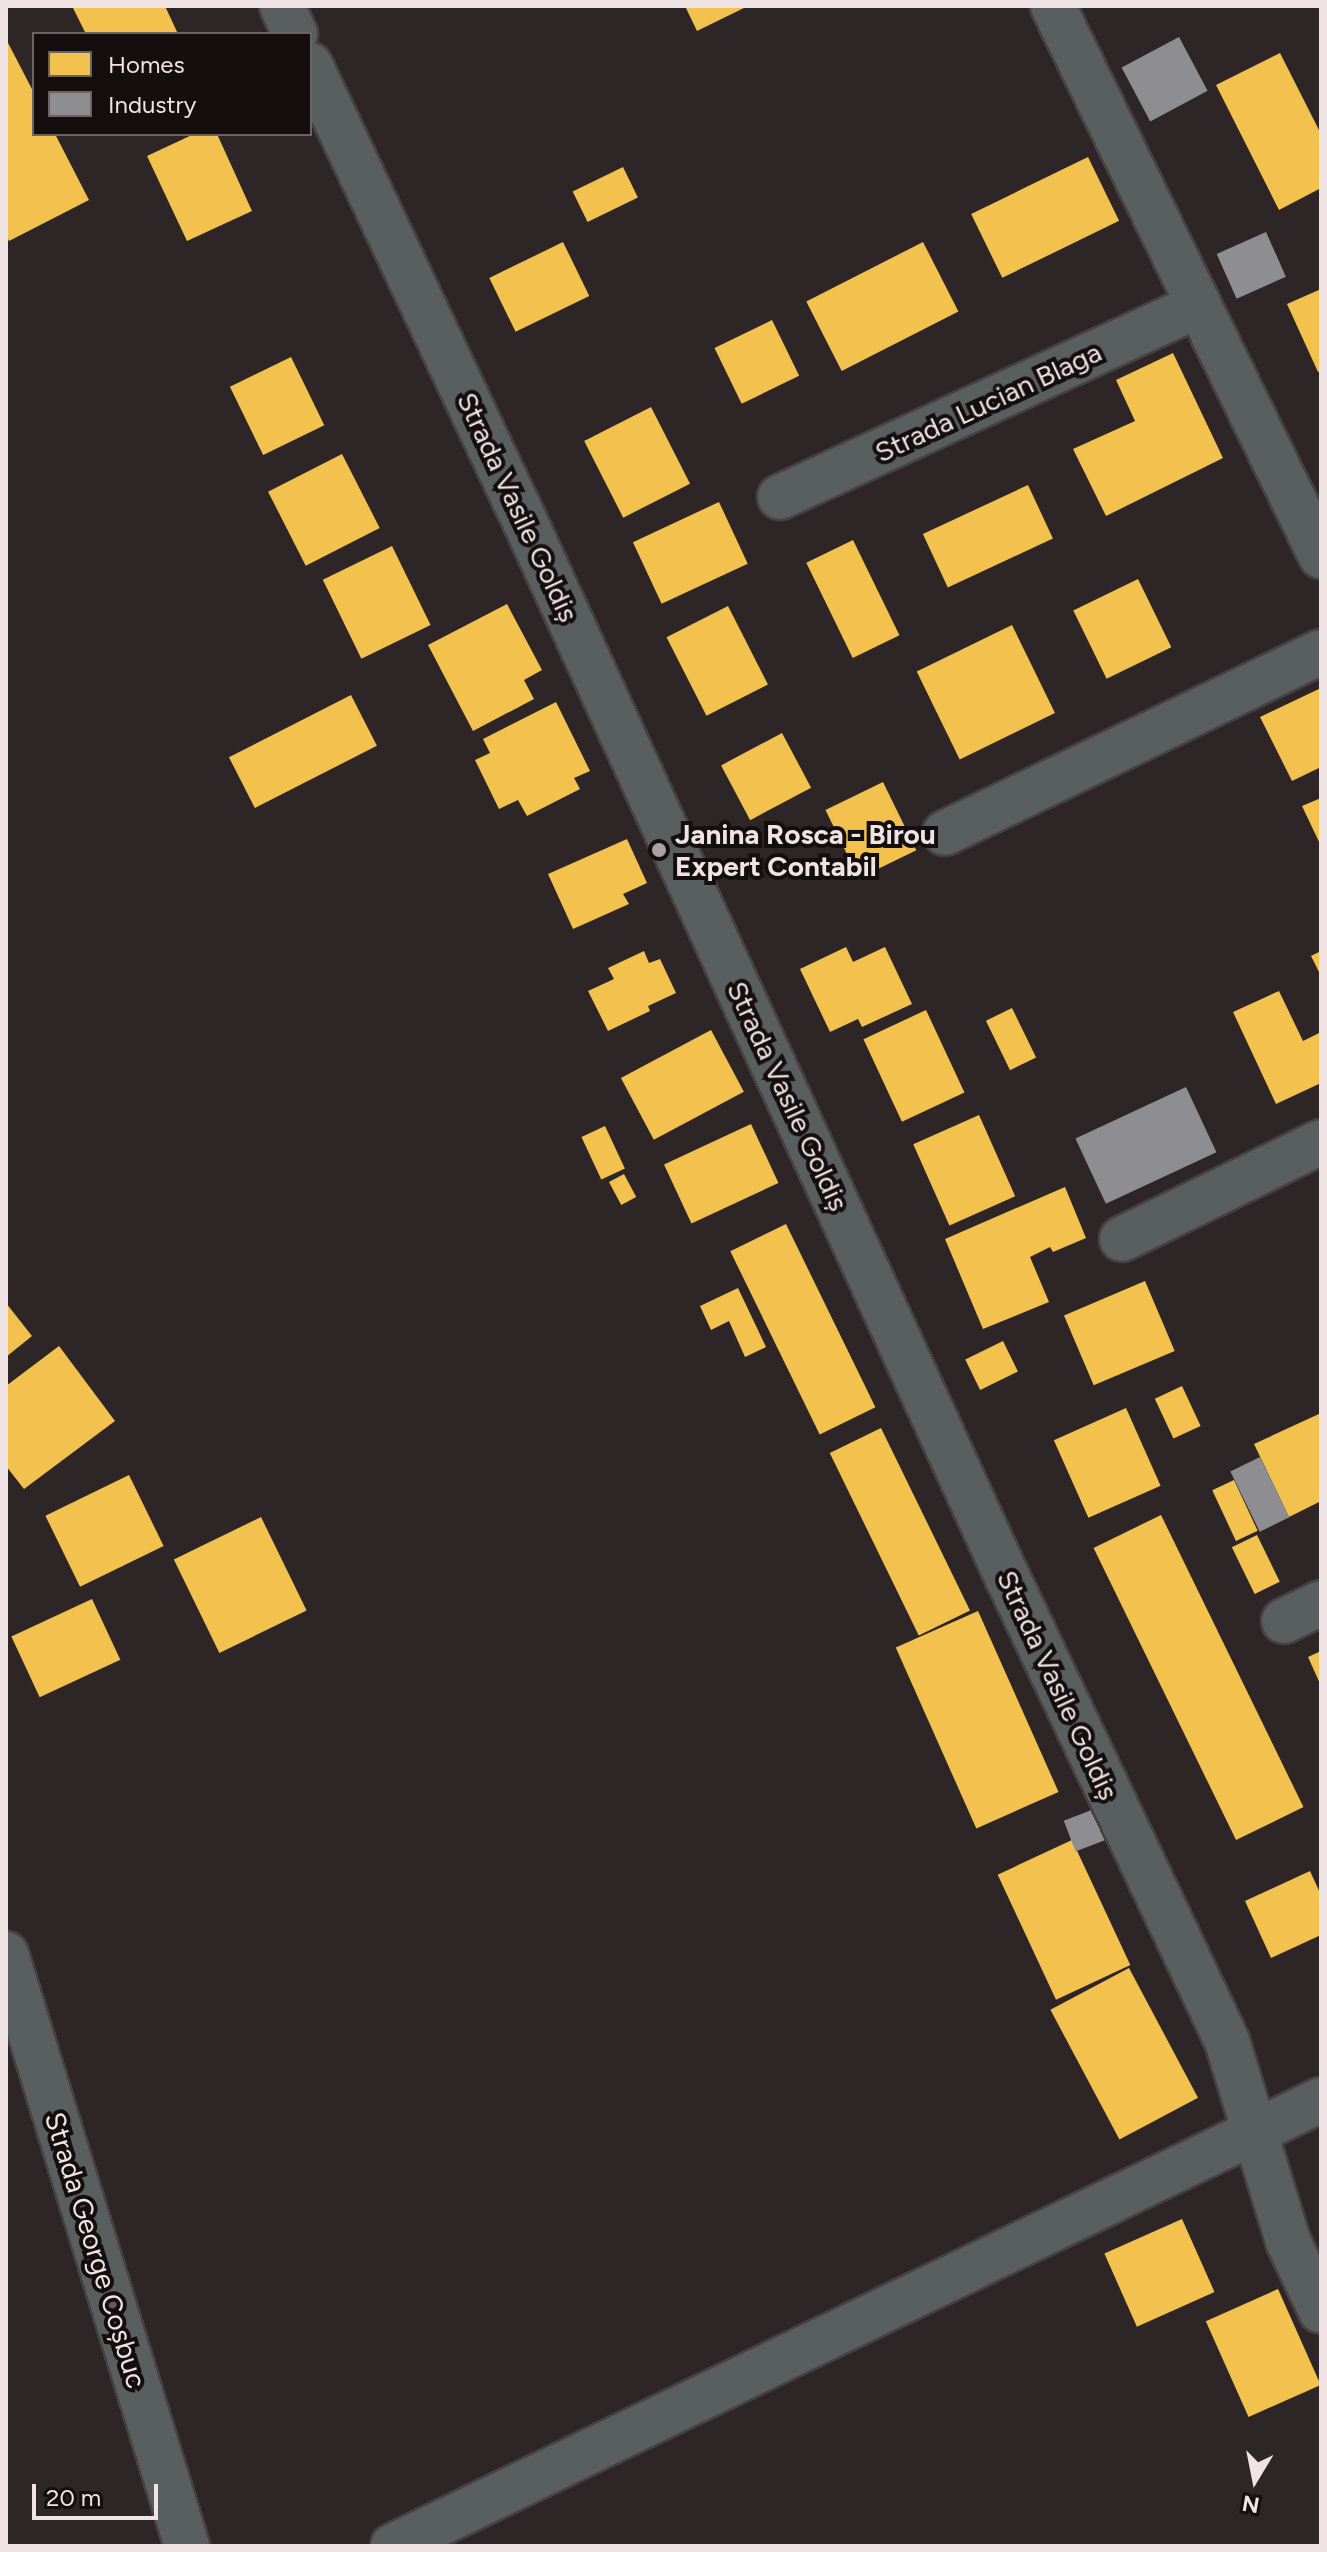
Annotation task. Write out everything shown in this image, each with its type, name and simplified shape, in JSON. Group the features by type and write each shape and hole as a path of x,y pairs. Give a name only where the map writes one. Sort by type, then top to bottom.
{"street":[{"path":"282,6 294,32"},
{"path":"1053,6 1321,556"},
{"name":"Strada Vasile Goldiș","path":"312,69 517,504 1009,1582 1227,2041 1288,2241 1321,2311"},
{"name":"Strada Lucian Blaga","path":"780,497 1197,306"},
{"path":"945,833 1321,652"},
{"path":"1122,1239 1321,1142"},
{"name":"Strada George Coșbuc","path":"6,1954 187,2546"},
{"path":"393,2546 1321,2100"}],"building: Homes":[{"path":"72,6 165,6 177,32 85,32"},
{"path":"685,6 748,6 697,31"},
{"path":"6,39 32,89 32,136 56,136 89,200 9,241 6,235"},
{"path":"1280,53 1321,134 1321,188 1279,210 1216,85"},
{"path":"190,136 218,136 252,211 187,241 147,156"},
{"path":"1088,157 1119,221 1002,278 971,214"},
{"path":"623,167 638,198 588,222 573,192"},
{"path":"563,242 589,296 516,332 489,278"},
{"path":"923,242 958,311 842,371 806,301"},
{"path":"1321,289 1321,371 1318,372 1287,304"},
{"path":"772,320 799,376 742,404 714,348"},
{"path":"1173,353 1223,458 1106,516 1073,449 1135,421 1116,380"},
{"path":"291,357 324,425 263,455 230,387"},
{"path":"651,407 690,484 623,518 584,441"},
{"path":"342,454 380,528 306,566 268,492"},
{"path":"1028,485 1053,538 948,587 923,534"},
{"path":"719,502 748,564 662,604 633,542"},
{"path":"853,540 899,635 853,658 806,563"},
{"path":"392,546 431,625 361,659 323,580"},
{"path":"1138,579 1171,647 1107,679 1073,611"},
{"path":"507,604 542,670 524,680 534,699 473,731 428,645"},
{"path":"728,606 768,684 706,716 667,637"},
{"path":"1012,625 1055,713 960,760 917,671"},
{"path":"1321,688 1321,767 1292,781 1260,717"},
{"path":"351,695 377,746 255,808 229,757"},
{"path":"556,702 590,771 574,778 580,789 527,816 518,800 499,809 475,760 490,753 483,739"},
{"path":"782,733 811,788 750,820 721,765"},
{"path":"883,782 916,850 859,878 825,810"},
{"path":"1321,798 1321,846 1302,806"},
{"path":"627,839 647,883 623,894 629,904 573,929 548,874"},
{"path":"846,947 853,962 885,947 912,1004 862,1027 858,1019 830,1032 800,969"},
{"path":"644,951 649,963 660,959 676,993 648,1006 650,1011 608,1031 588,991 614,979 608,968"},
{"path":"1321,951 1321,976 1311,956"},
{"path":"1279,991 1303,1041 1321,1032 1321,1083 1276,1104 1233,1012"},
{"path":"1012,1008 1036,1057 1010,1070 986,1021"},
{"path":"926,1010 964,1092 902,1122 863,1039"},
{"path":"711,1030 744,1092 654,1140 621,1078"},
{"path":"979,1115 1015,1196 949,1226 913,1144"},
{"path":"751,1124 778,1183 691,1223 664,1165"},
{"path":"605,1126 625,1169 601,1180 581,1137"},
{"path":"624,1174 636,1197 621,1205 609,1182"},
{"path":"1065,1187 1086,1238 1053,1252 1050,1247 1030,1257 1049,1302 983,1329 945,1239"},
{"path":"786,1224 875,1407 820,1435 730,1251"},
{"path":"1145,1281 1175,1351 1094,1385 1064,1315"},
{"path":"738,1288 766,1347 745,1357 729,1321 711,1330 700,1306"},
{"path":"6,1303 32,1336 6,1357"},
{"path":"1003,1341 1018,1372 980,1390 965,1359"},
{"path":"59,1346 115,1421 24,1489 6,1466 6,1386"},
{"path":"1182,1386 1201,1426 1173,1439 1155,1399"},
{"path":"1126,1408 1161,1486 1088,1518 1054,1440"},
{"path":"1321,1413 1321,1501 1289,1517 1254,1444"},
{"path":"881,1428 970,1610 919,1635 830,1453"},
{"path":"129,1475 164,1546 80,1587 45,1516"},
{"path":"1234,1480 1258,1531 1236,1541 1212,1490"},
{"path":"1161,1515 1303,1807 1236,1840 1094,1548"},
{"path":"261,1517 307,1610 219,1653 174,1560"},
{"path":"1257,1535 1280,1582 1255,1594 1232,1547"},
{"path":"92,1599 120,1660 40,1697 11,1637"},
{"path":"978,1611 1059,1792 976,1828 896,1648"},
{"path":"1321,1651 1321,1686 1308,1657"},
{"path":"1072,1840 1130,1965 1056,2000 998,1875"},
{"path":"1310,1871 1321,1895 1321,1935 1271,1958 1245,1901"},
{"path":"1129,1968 1198,2098 1119,2140 1050,2010"},
{"path":"1182,2219 1215,2292 1137,2327 1104,2254"},
{"path":"1278,2289 1321,2385 1249,2417 1206,2321"}],"building: Industry":[{"path":"1179,37 1208,91 1150,121 1122,68"},
{"path":"1266,232 1286,277 1237,299 1217,254"},
{"path":"1186,1087 1216,1152 1106,1204 1075,1139"},
{"path":"1260,1457 1289,1517 1260,1532 1230,1471"},
{"path":"1102,1806 1114,1837 1076,1852 1064,1821"}],"place":[{"name":"Janina Rosca - Birou Expert Contabil","path":"659,850"}]}
